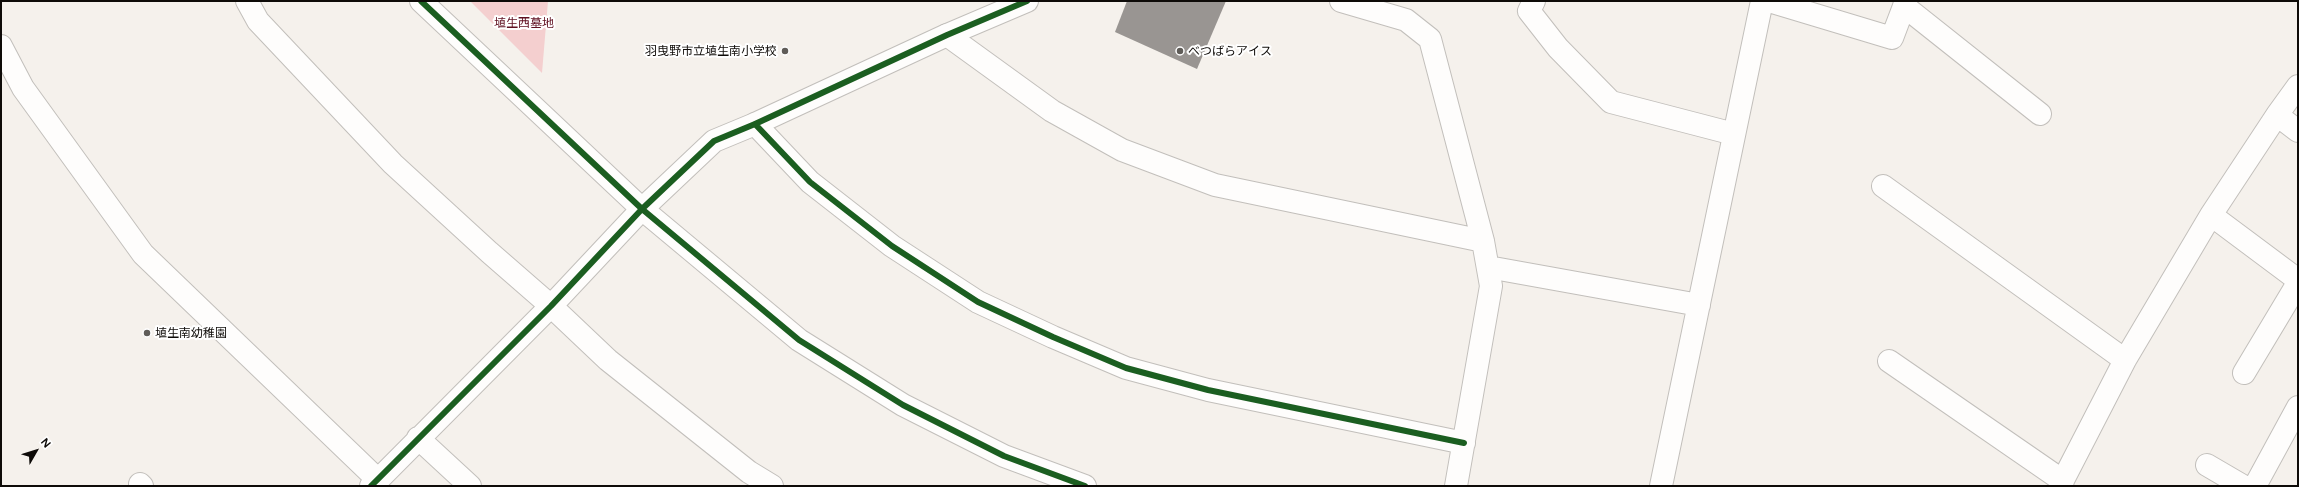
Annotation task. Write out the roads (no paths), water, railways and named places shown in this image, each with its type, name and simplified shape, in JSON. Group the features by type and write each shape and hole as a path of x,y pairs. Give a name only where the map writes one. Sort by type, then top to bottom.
{"street":[{"path":"247,1 258,21 393,164 489,252 551,306 608,360 750,472 772,486"},
{"path":"421,1 642,209 799,340 903,405 1004,456 1085,486"},
{"path":"1,46 23,88 143,254 374,483 551,306 642,209 714,141 755,124 947,35 1027,1"},
{"path":"1342,1 1406,20 1430,39 1483,241 1491,286 1456,486"},
{"path":"1534,1 1529,11 1558,48 1611,102 1734,134"},
{"path":"1661,486 1762,1"},
{"path":"1769,1 1892,38 1905,4 2040,114"},
{"path":"947,35 1052,111 1122,150 1214,185 1483,241"},
{"path":"1889,361 2062,484 2125,360 2211,215 2276,115 2298,86"},
{"path":"2276,115 2298,131"},
{"path":"755,124 810,182 892,246 978,302 1053,337 1126,368 1208,390 1464,443"},
{"path":"1883,186 2125,360"},
{"path":"2211,215 2298,280"},
{"path":"1488,267 1698,305"},
{"path":"2244,373 2298,283"},
{"path":"2255,486 2298,407"},
{"path":"418,438 470,486"},
{"path":"2207,466 2243,486"}],"place":[{"name":"羽曳野市立埴生南小学校","path":"785,51"},
{"name":"べつばらアイス","path":"1180,51"},
{"name":"埴生南幼稚園","path":"147,333"}],"park label":[{"name":"埴生西墓地","path":"524,23"}]}
